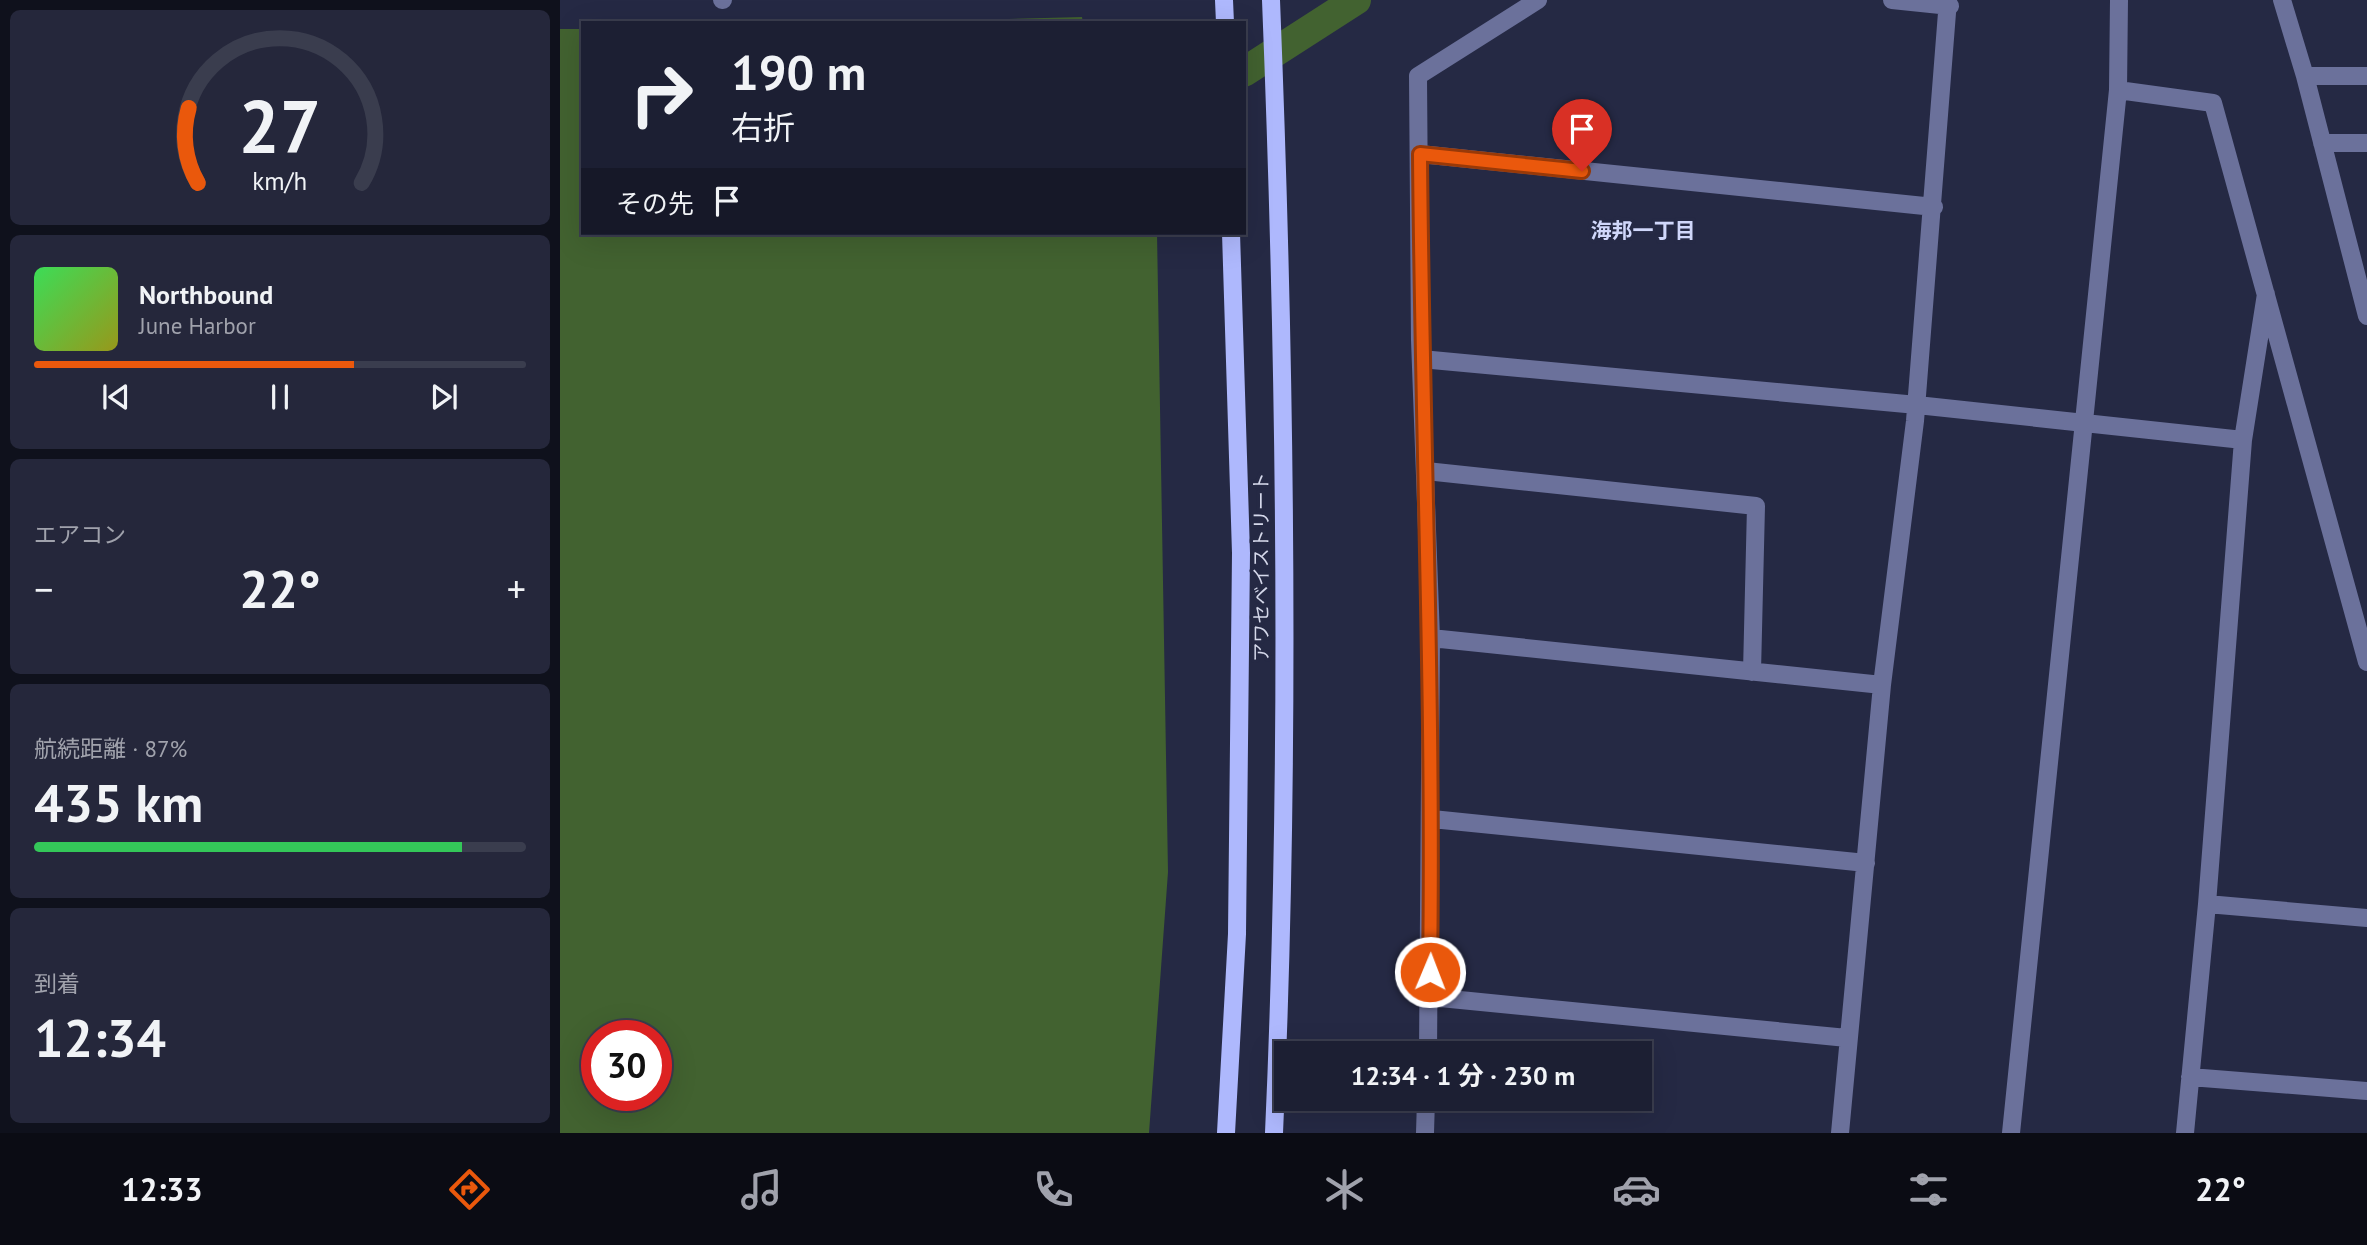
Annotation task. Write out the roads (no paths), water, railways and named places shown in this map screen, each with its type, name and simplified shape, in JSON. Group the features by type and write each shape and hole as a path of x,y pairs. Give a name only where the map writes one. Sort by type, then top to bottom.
{"main road":[{"path":"1224,0 1225,21"},
{"name":"アワセベイストリート","path":"1271,0 1283,555 1283,938 1274,1133"},
{"name":"アワセベイストリート","path":"1226,1133 1237,934 1241,553 1231,235"}],"street":[{"path":"1428,1041 1432,819 1431,638 1421,359 1418,76 1538,0"},
{"path":"1840,1133 1882,685 1917,405 1949,3 1892,0"},
{"path":"2011,1133 2081,424 2118,90 2119,0"},
{"path":"2282,0 2322,143 2359,257 2367,316"},
{"path":"2305,76 2367,76"},
{"path":"2118,90 2213,103 2367,662"},
{"path":"2322,143 2367,143"},
{"path":"1420,154 1934,206"},
{"path":"2185,1133 2207,904 2243,440 2266,294"},
{"path":"1421,359 1917,405 2243,440"},
{"path":"1426,471 1756,506 1752,672"},
{"path":"1431,638 1882,685"},
{"path":"1432,819 1866,863"},
{"path":"2207,904 2367,918"},
{"path":"1430,997 1847,1038"},
{"path":"2190,1077 2367,1091"},
{"path":"1425,1133 1426,1111"}],"waterway":[{"path":"1246,71 1356,0"}],"district":[{"name":"海邦一丁目","path":"1643,231"}]}
